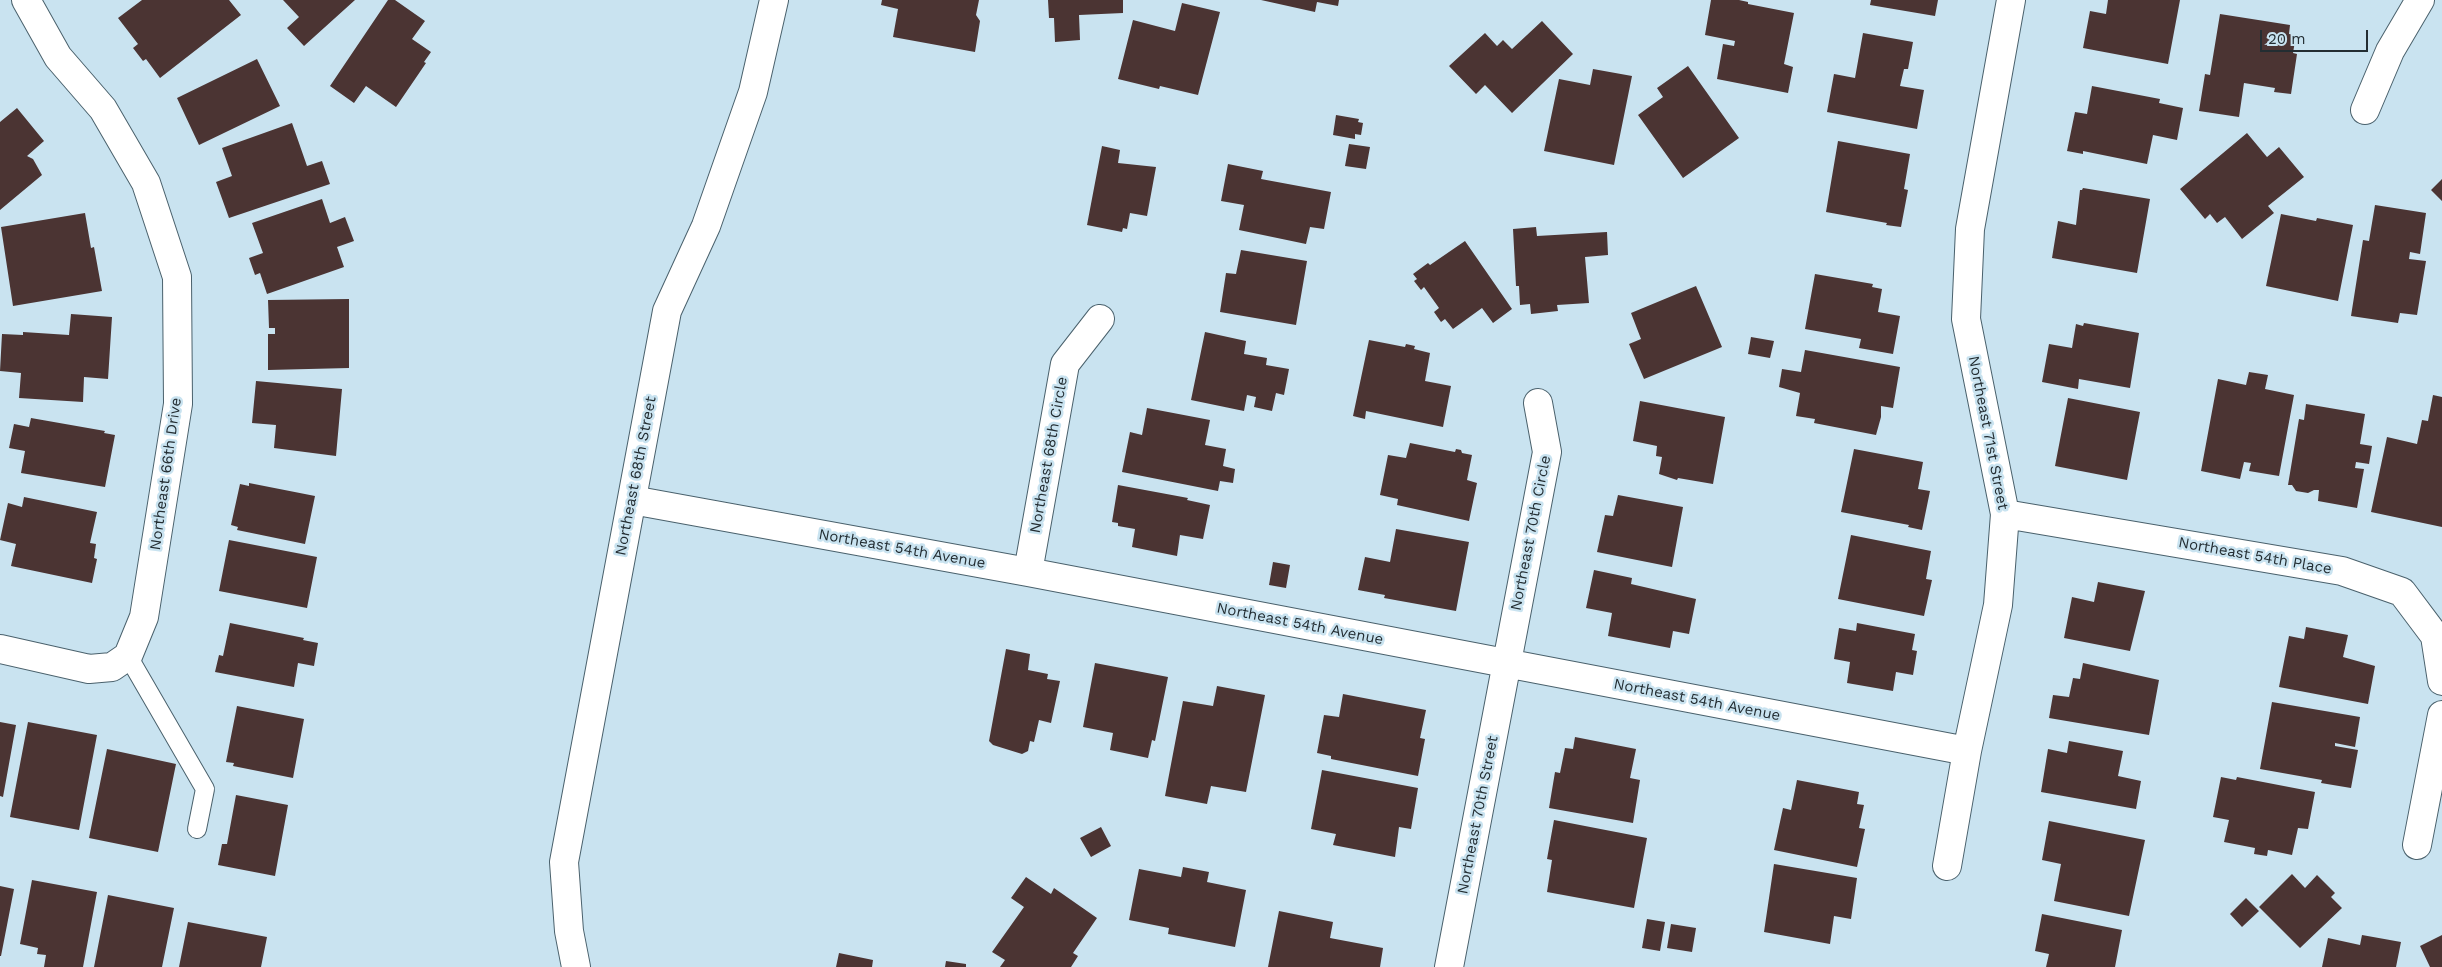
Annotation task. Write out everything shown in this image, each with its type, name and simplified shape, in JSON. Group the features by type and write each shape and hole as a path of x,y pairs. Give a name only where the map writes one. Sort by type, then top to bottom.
{"street":[{"name":"Northeast 66th Drive","path":"26,0 58,57 103,109 146,183 177,277 178,404 144,617 128,656"},
{"name":"Northeast 71st Street","path":"1947,866 1967,750 1998,605 2005,514 1966,319 1970,229 2011,0"},
{"path":"2365,110 2390,52 2420,0"},
{"path":"2437,0 2442,4"},
{"name":"Northeast 68th Street","path":"576,967 568,930 564,862 666,311 706,226 753,92 769,1"},
{"name":"Northeast 68th Circle","path":"1028,572 1065,364 1100,318"},
{"name":"Northeast 70th Circle","path":"1506,664 1547,452 1538,402"},
{"name":"Northeast 54th Avenue","path":"632,500 1028,572 1967,750"},
{"name":"Northeast 54th Place","path":"2005,514 2342,571 2402,592 2436,636 2442,681"},
{"path":"0,649 90,669 112,667 128,656"},
{"name":"Northeast 70th Street","path":"1450,967 1506,664"},
{"path":"2417,845 2442,715"}],"lane":[{"path":"128,656 205,789 198,829"}],"building":[{"path":"142,0 229,0 241,15 160,78 146,59 143,61 133,48 138,44 118,18"},
{"path":"283,0 355,0 304,46 287,28 299,17"},
{"path":"388,0 395,0 425,21 412,39 431,52 424,62 426,63 396,107 366,86 354,103 330,86"},
{"path":"882,0 979,0 976,15 980,21 975,52 893,37 898,9 881,5"},
{"path":"1048,0 1123,0 1123,13 1079,15 1080,40 1055,42 1054,18 1049,18"},
{"path":"1261,0 1339,0 1338,6 1317,2 1315,12"},
{"path":"1711,0 1739,0 1748,2 1748,4 1794,13 1784,64 1793,67 1788,93 1717,79 1723,44 1734,46 1735,41 1705,35"},
{"path":"1871,0 1938,0 1935,16 1870,5"},
{"path":"2108,0 2180,0 2168,64 2083,48 2090,11 2106,14"},
{"path":"1182,3 1220,12 1198,95 1160,86 1159,89 1118,79 1133,20 1175,31"},
{"path":"2220,14 2290,25 2289,34 2296,35 2293,53 2297,54 2291,94 2274,92 2275,88 2244,83 2239,117 2199,111 2205,74 2210,75"},
{"path":"1542,21 1573,54 1512,113 1485,85 1476,94 1449,66 1485,33 1497,46 1503,40 1512,49"},
{"path":"1863,33 1913,42 1908,69 1904,69 1900,86 1924,90 1917,129 1827,112 1834,74 1855,78"},
{"path":"257,59 280,106 199,145 177,98"},
{"path":"1688,66 1739,138 1683,178 1638,115 1663,97 1657,88"},
{"path":"1593,69 1632,76 1614,165 1544,151 1559,79 1590,85"},
{"path":"2092,86 2160,99 2159,103 2183,108 2177,140 2153,135 2147,164 2083,151 2083,154 2067,151 2075,112 2087,114"},
{"path":"17,108 44,141 27,156 33,159 42,175 0,210 0,122"},
{"path":"1336,115 1359,119 1358,122 1363,123 1361,135 1355,134 1355,139 1333,135"},
{"path":"292,123 307,166 322,161 330,184 229,218 216,182 232,176 222,148"},
{"path":"2247,133 2267,157 2279,147 2304,177 2268,206 2274,213 2242,239 2225,217 2217,223 2210,214 2205,219 2180,189"},
{"path":"1838,141 1910,154 1904,189 1908,190 1901,227 1826,212"},
{"path":"1349,144 1370,147 1366,169 1345,166"},
{"path":"1102,146 1120,150 1118,163 1156,167 1147,216 1130,213 1127,229 1123,228 1122,232 1087,225"},
{"path":"1228,164 1263,171 1261,179 1331,192 1324,229 1310,227 1306,244 1239,230 1244,205 1221,201"},
{"path":"2442,179 2442,201 2431,190"},
{"path":"2083,188 2150,199 2137,273 2052,258 2058,221 2076,225 2080,190"},
{"path":"322,199 330,223 345,217 354,241 337,247 344,267 267,294 260,273 255,275 249,258 263,253 252,223"},
{"path":"2375,205 2426,213 2420,254 2410,252 2409,259 2426,261 2417,315 2400,313 2398,323 2351,316 2363,240 2369,241"},
{"path":"85,213 91,248 94,247 102,291 13,306 1,227"},
{"path":"2281,214 2316,221 2317,218 2353,225 2338,301 2266,286"},
{"path":"1536,227 1537,236 1607,232 1608,255 1585,257 1589,303 1557,305 1558,311 1531,314 1530,304 1520,305 1519,286 1516,286 1513,229"},
{"path":"1465,241 1512,309 1493,323 1482,308 1453,329 1445,319 1441,322 1434,312 1439,308 1424,287 1421,290 1414,281 1417,279 1413,274 1428,263 1430,265"},
{"path":"1241,250 1307,261 1296,325 1220,312 1226,273 1236,274"},
{"path":"1815,274 1873,284 1872,287 1882,289 1878,312 1900,316 1893,354 1859,348 1861,339 1805,329"},
{"path":"1696,286 1722,347 1644,379 1629,344 1641,339 1631,313"},
{"path":"349,299 349,368 268,370 268,334 275,334 275,328 269,328 268,300"},
{"path":"71,314 112,317 108,379 84,377 83,402 19,398 21,373 0,371 2,334 23,335 23,332 69,335"},
{"path":"2084,323 2139,333 2130,388 2079,379 2078,389 2042,382 2049,344 2072,348 2076,324 2083,326"},
{"path":"1205,332 1246,341 1244,354 1267,358 1266,365 1289,369 1284,395 1276,393 1272,411 1254,407 1256,397 1247,395 1244,411 1191,400"},
{"path":"1751,337 1774,341 1770,358 1748,354"},
{"path":"1369,340 1405,347 1406,344 1415,346 1414,349 1430,353 1425,381 1451,386 1443,427 1366,411 1365,419 1353,416"},
{"path":"1805,350 1900,367 1893,408 1881,406 1881,417 1876,435 1814,423 1815,419 1796,416 1800,393 1779,387 1782,369 1801,372"},
{"path":"2249,372 2268,375 2265,389 2294,395 2279,476 2249,471 2251,463 2244,462 2240,479 2201,471 2218,379 2246,385"},
{"path":"256,381 342,389 336,456 274,448 276,425 252,423"},
{"path":"2433,395 2442,397 2442,527 2371,512 2387,437 2417,444 2422,420 2428,421"},
{"path":"2068,398 2140,412 2127,480 2055,466"},
{"path":"1640,401 1725,417 1713,484 1678,478 1677,480 1659,474 1662,457 1656,456 1657,446 1633,441"},
{"path":"2306,404 2365,414 2360,444 2372,446 2369,464 2356,462 2355,468 2364,469 2357,508 2318,501 2319,490 2308,493 2296,491 2292,485 2288,485 2299,419 2304,420"},
{"path":"1147,408 1210,420 1205,445 1226,449 1223,466 1235,469 1233,483 1220,481 1218,491 1122,472 1130,432 1142,435"},
{"path":"31,418 105,431 104,433 115,435 105,487 21,473 25,451 9,448 14,424 29,427"},
{"path":"1410,443 1455,452 1456,449 1461,450 1462,453 1472,455 1467,480 1477,483 1469,521 1397,505 1398,499 1380,495 1388,455 1406,458"},
{"path":"1854,449 1923,462 1918,489 1930,491 1922,530 1908,527 1909,525 1841,512"},
{"path":"249,483 315,496 305,544 237,530 238,527 231,525 240,484 249,486"},
{"path":"1118,485 1188,498 1187,500 1210,505 1203,539 1180,535 1177,556 1132,547 1135,529 1118,526 1118,523 1112,522"},
{"path":"1618,495 1683,507 1672,567 1597,552 1605,515 1613,516"},
{"path":"24,497 97,512 90,543 96,544 94,558 97,559 92,583 11,566 16,544 0,540 8,503 22,507"},
{"path":"1396,529 1469,542 1456,611 1384,598 1385,595 1358,590 1365,557 1390,562"},
{"path":"1851,535 1931,551 1926,579 1932,580 1924,616 1838,599"},
{"path":"229,540 317,557 307,608 219,591"},
{"path":"1273,562 1290,565 1286,588 1269,585"},
{"path":"1594,570 1632,578 1631,584 1696,599 1689,634 1673,631 1670,648 1608,636 1612,613 1586,608"},
{"path":"2098,582 2145,591 2130,651 2064,638 2072,597 2094,602"},
{"path":"230,623 304,638 303,640 318,643 314,666 298,663 294,687 215,672 219,655 223,656"},
{"path":"1857,623 1915,634 1912,650 1917,651 1913,675 1896,672 1893,691 1847,683 1850,662 1834,659 1839,628 1856,631"},
{"path":"2306,627 2348,635 2343,657 2375,666 2368,704 2279,687 2289,636 2304,639"},
{"path":"1006,649 1030,654 1028,670 1048,674 1047,679 1060,681 1051,723 1039,720 1034,742 1030,741 1028,751 1022,754 993,745 989,741"},
{"path":"1095,663 1168,677 1155,741 1152,740 1148,758 1110,750 1113,733 1083,727"},
{"path":"2083,663 2159,680 2149,735 2049,718 2053,695 2069,697 2073,678 2080,679"},
{"path":"1217,686 1265,695 1246,792 1211,786 1207,804 1165,796 1183,701 1213,706"},
{"path":"1343,694 1426,710 1420,738 1425,739 1418,776 1331,759 1331,756 1317,753 1324,715 1339,717"},
{"path":"2272,702 2360,717 2355,747 2335,743 2335,746 2358,750 2351,788 2321,783 2322,780 2260,769"},
{"path":"237,706 304,719 293,778 233,766 234,763 226,762"},
{"path":"0,722 16,725 3,797 0,796"},
{"path":"28,722 97,735 79,830 10,817"},
{"path":"1575,737 1636,749 1630,778 1640,780 1633,823 1549,808 1555,772 1560,773 1565,748 1573,749"},
{"path":"2069,741 2123,751 2118,776 2141,781 2136,809 2041,792 2048,749 2067,753"},
{"path":"107,749 176,764 158,852 89,838"},
{"path":"1322,770 1418,788 1411,829 1399,827 1395,857 1333,845 1336,834 1311,829"},
{"path":"2221,777 2236,780 2237,777 2315,792 2308,829 2298,828 2292,855 2268,850 2267,856 2254,854 2255,848 2224,842 2229,820 2213,817"},
{"path":"1797,780 1859,792 1857,804 1864,805 1859,828 1865,829 1857,867 1774,850 1783,808 1791,810"},
{"path":"236,795 288,805 275,876 218,865 222,844 227,844"},
{"path":"1554,820 1647,838 1634,908 1547,892 1552,860 1547,859"},
{"path":"2049,821 2145,840 2129,916 2054,901 2061,864 2042,860"},
{"path":"1101,827 1111,846 1091,857 1080,838"},
{"path":"1774,864 1857,878 1851,919 1834,916 1830,944 1764,932"},
{"path":"1183,867 1209,872 1207,882 1246,890 1235,947 1168,934 1169,928 1129,920 1139,869 1181,877"},
{"path":"2292,874 2305,888 2317,875 2335,893 2331,897 2342,908 2300,948 2259,907"},
{"path":"1026,877 1051,894 1054,888 1097,918 1073,953 1078,956 1071,967 1000,967 1005,960 992,952 1024,907 1011,898"},
{"path":"32,880 97,892 83,967 44,967 46,955 37,954 38,948 20,944"},
{"path":"0,886 14,889 1,956 0,956"},
{"path":"108,895 174,908 162,967 94,967"},
{"path":"2246,898 2259,911 2242,927 2230,914"},
{"path":"1279,911 1333,922 1330,938 1383,948 1380,967 1268,967"},
{"path":"2042,914 2122,930 2115,967 2046,967 2049,954 2035,951"},
{"path":"1647,919 1665,922 1660,951 1642,948"},
{"path":"188,922 267,937 261,967 179,967"},
{"path":"1671,924 1696,928 1692,952 1667,948"},
{"path":"2362,935 2401,942 2396,967 2322,967 2328,938 2360,945"},
{"path":"2442,935 2442,967 2430,967 2420,946"},
{"path":"839,953 873,960 872,967 836,967"},
{"path":"946,961 966,964 966,967 945,967"}]}
